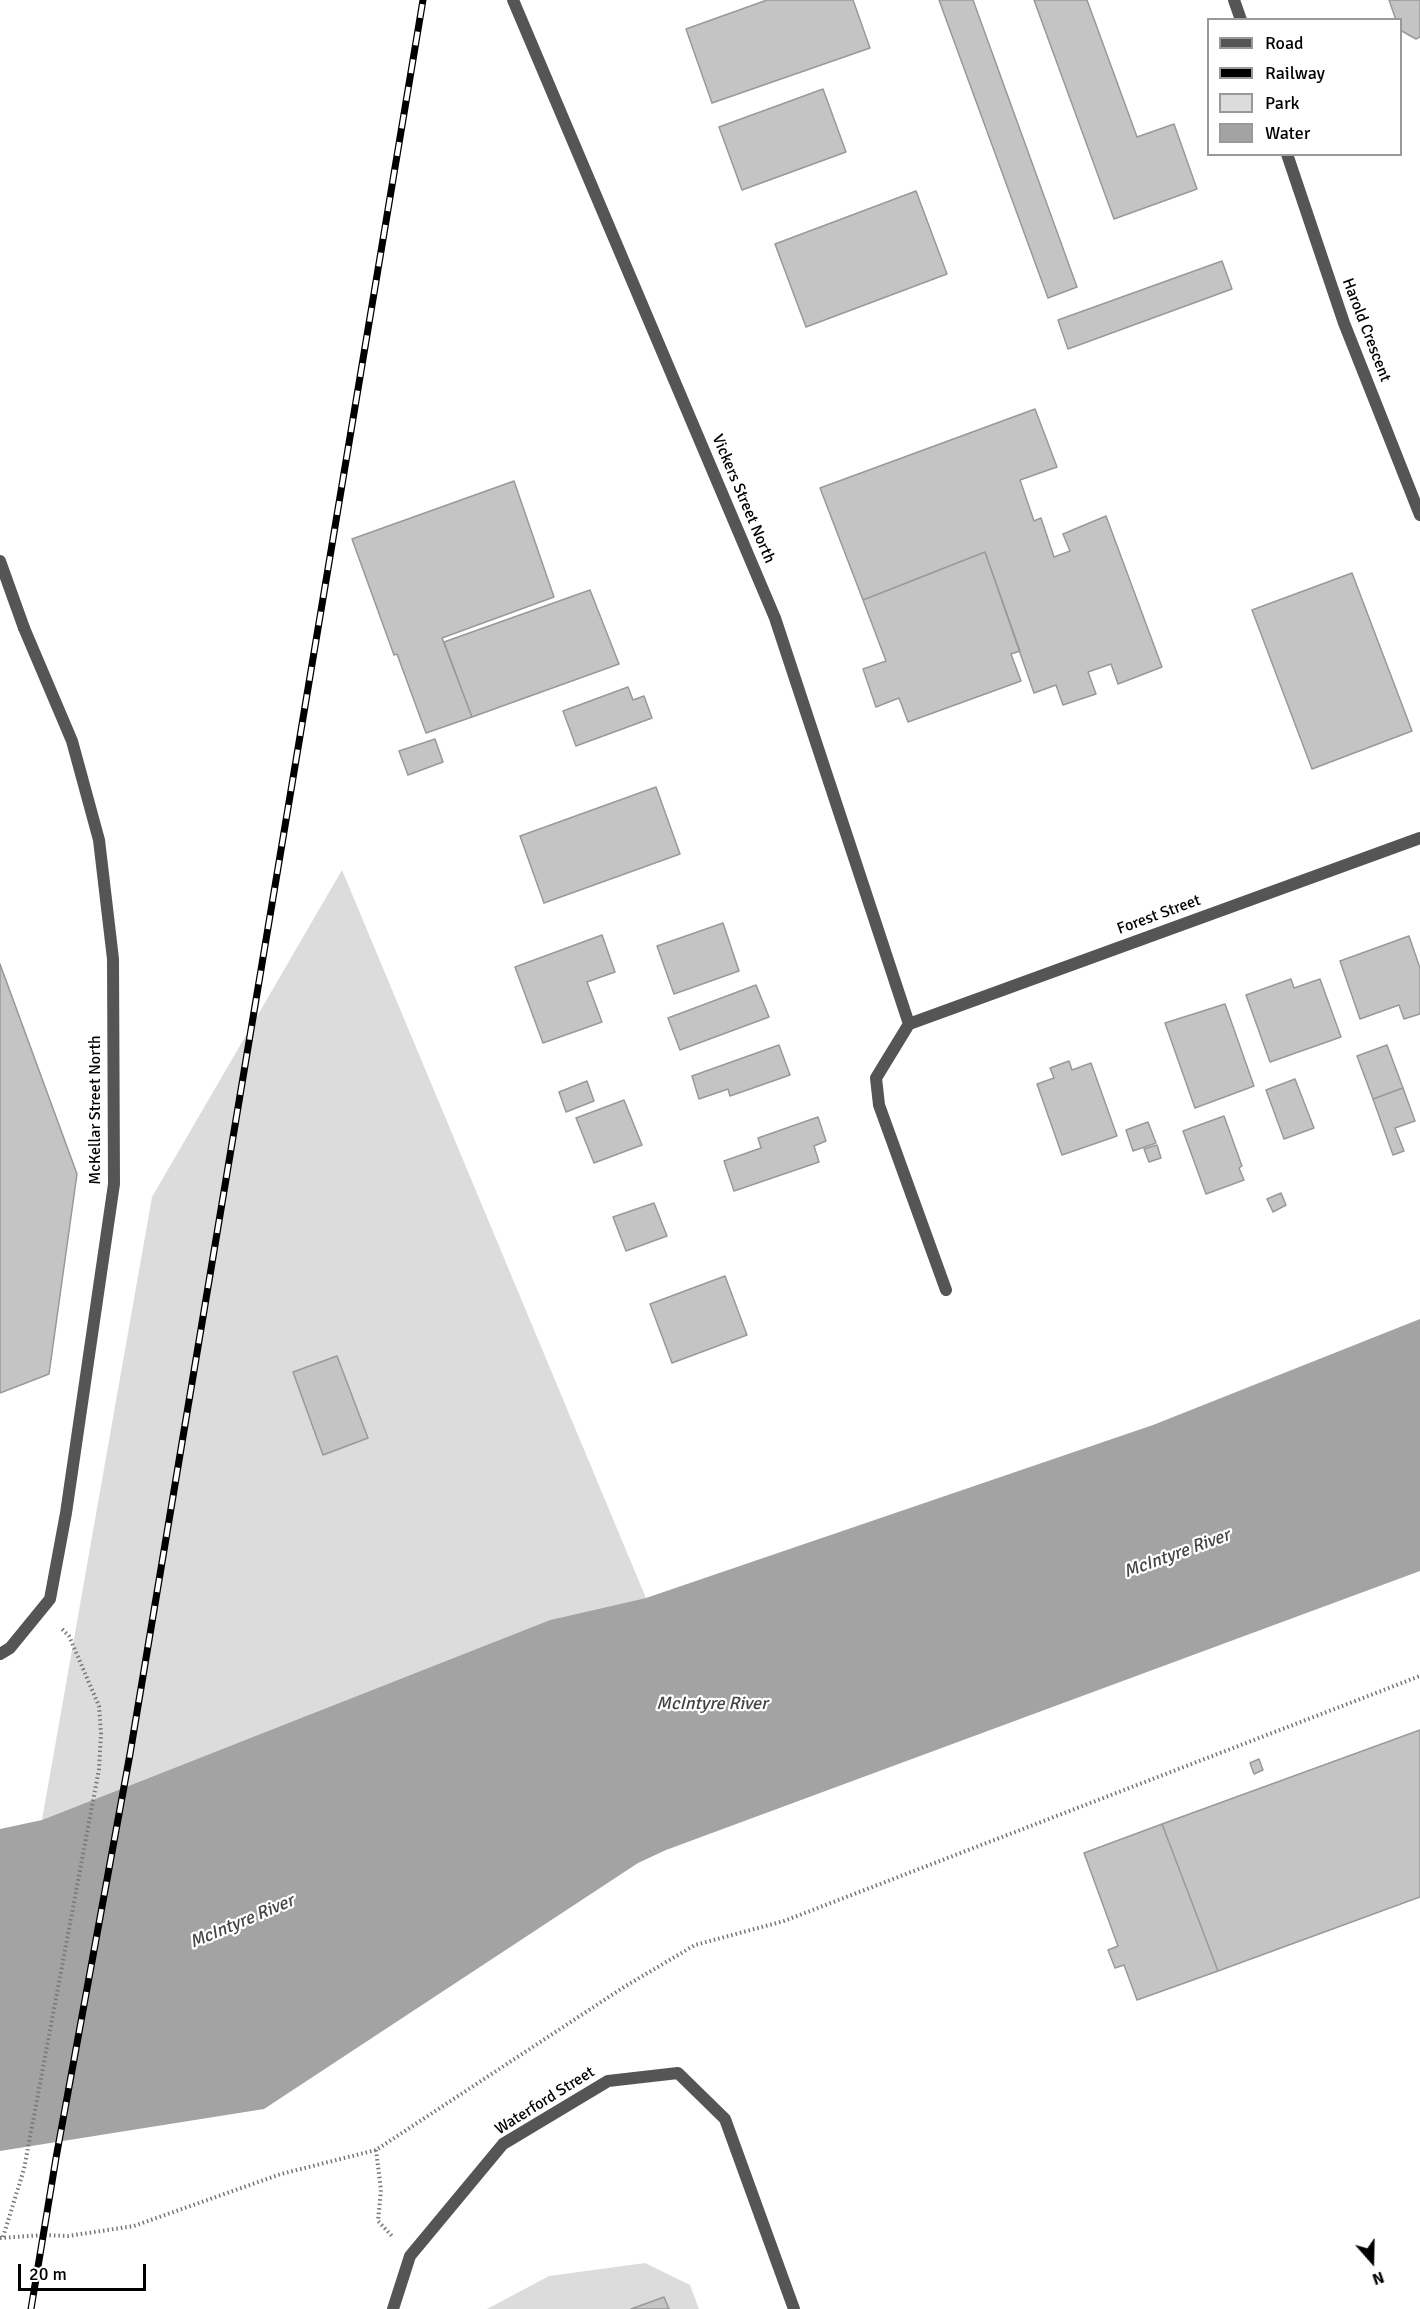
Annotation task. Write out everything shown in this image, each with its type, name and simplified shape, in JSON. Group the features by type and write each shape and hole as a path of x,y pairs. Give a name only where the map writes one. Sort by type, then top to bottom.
{"street":[{"name":"Vickers Street North","path":"513,0 775,618 909,1024"},
{"path":"1234,0 1240,18"},
{"name":"Harold Crescent","path":"1288,156 1344,323 1420,515"},
{"name":"McKellar Street North","path":"0,561 24,628 72,741 99,840 113,959 114,1184 66,1513 50,1599 10,1648 0,1654"},
{"name":"Forest Street","path":"909,1024 1420,838"},
{"path":"909,1024 876,1078 879,1105 946,1290"},
{"name":"Waterford Street","path":"393,2309 410,2256 503,2144 609,2081 678,2073 725,2119 794,2309"}],"path":[{"path":"41,1610 69,1636 99,1706 101,1734 99,1769 24,2169 2,2237 68,2236 134,2226 281,2174 376,2150 624,1987 695,1945 784,1921 1420,1676"},
{"path":"376,2150 381,2190 378,2221 410,2256"}],"green space":[{"path":"342,870 646,1598 550,1620 42,1820 152,1197"},
{"path":"645,2263 690,2285 699,2309 487,2309 549,2276"}],"water":[{"name":"McIntyre River","path":"1420,1319 1420,1571 666,1850 638,1863 264,2109 0,2151 0,1829 42,1820 550,1620 646,1598 1153,1425"}],"building":[{"path":"767,0 853,0 870,48 712,103 686,29"},
{"path":"939,0 973,0 1077,287 1048,298"},
{"path":"1034,0 1087,0 1137,137 1174,124 1197,189 1114,219"},
{"path":"1389,0 1420,0 1420,37 1416,39 1402,31 1402,18 1395,18"},
{"path":"823,89 846,152 742,190 719,127"},
{"path":"916,191 947,274 806,327 775,244"},
{"path":"1222,261 1232,289 1068,349 1058,320"},
{"path":"1035,409 1057,467 1020,480 1034,521 1041,518 1054,557 1070,551 1063,534 1106,516 1162,667 1118,684 1111,664 1088,672 1096,694 1063,705 1056,685 1034,693 985,552 863,600 820,488"},
{"path":"514,481 554,597 442,638 472,717 426,733 397,654 394,655 352,539"},
{"path":"985,552 1020,651 1011,654 1021,681 908,722 899,698 876,707 863,669 886,661 863,600"},
{"path":"1352,573 1412,731 1312,769 1252,610"},
{"path":"590,590 619,664 472,717 444,642"},
{"path":"628,687 633,700 644,696 652,718 576,746 563,711"},
{"path":"435,739 443,762 408,775 399,751"},
{"path":"656,787 680,854 544,903 520,836"},
{"path":"723,923 739,971 674,994 657,946"},
{"path":"602,935 615,972 587,982 602,1022 543,1043 515,967"},
{"path":"1409,936 1420,968 1420,1014 1404,1019 1399,1005 1360,1019 1340,961"},
{"path":"0,964 77,1174 49,1374 0,1393"},
{"path":"1291,979 1294,988 1320,979 1341,1037 1270,1062 1246,995"},
{"path":"756,985 769,1017 680,1050 668,1018"},
{"path":"1225,1004 1254,1086 1195,1108 1165,1023"},
{"path":"779,1045 790,1075 730,1096 728,1089 699,1099 692,1076"},
{"path":"1387,1045 1403,1088 1373,1099 1357,1056"},
{"path":"1069,1061 1072,1070 1091,1063 1117,1136 1062,1155 1037,1084 1054,1078 1050,1068"},
{"path":"1295,1079 1314,1128 1284,1139 1266,1090"},
{"path":"587,1081 594,1101 566,1112 559,1092"},
{"path":"1403,1088 1415,1121 1395,1128 1404,1151 1393,1155 1373,1099"},
{"path":"624,1100 642,1145 594,1163 576,1118"},
{"path":"1224,1116 1242,1166 1239,1168 1244,1180 1206,1194 1183,1131"},
{"path":"818,1117 826,1141 814,1146 819,1162 734,1191 724,1161 761,1148 758,1138"},
{"path":"1148,1122 1156,1143 1133,1151 1126,1130"},
{"path":"1157,1145 1161,1158 1149,1162 1144,1149"},
{"path":"1281,1193 1286,1205 1273,1212 1267,1199"},
{"path":"654,1203 667,1236 626,1251 613,1217"},
{"path":"725,1276 747,1335 672,1363 650,1304"},
{"path":"337,1356 368,1438 323,1455 293,1372"},
{"path":"1420,1730 1420,1897 1218,1971 1162,1824"},
{"path":"1259,1759 1263,1770 1254,1774 1250,1763"},
{"path":"1162,1824 1218,1971 1137,2000 1124,1965 1115,1968 1108,1950 1118,1946 1084,1853"},
{"path":"664,2297 669,2309 631,2309"}],"railway":[{"path":"31,2309 56,2158 130,1754 423,0"}]}
